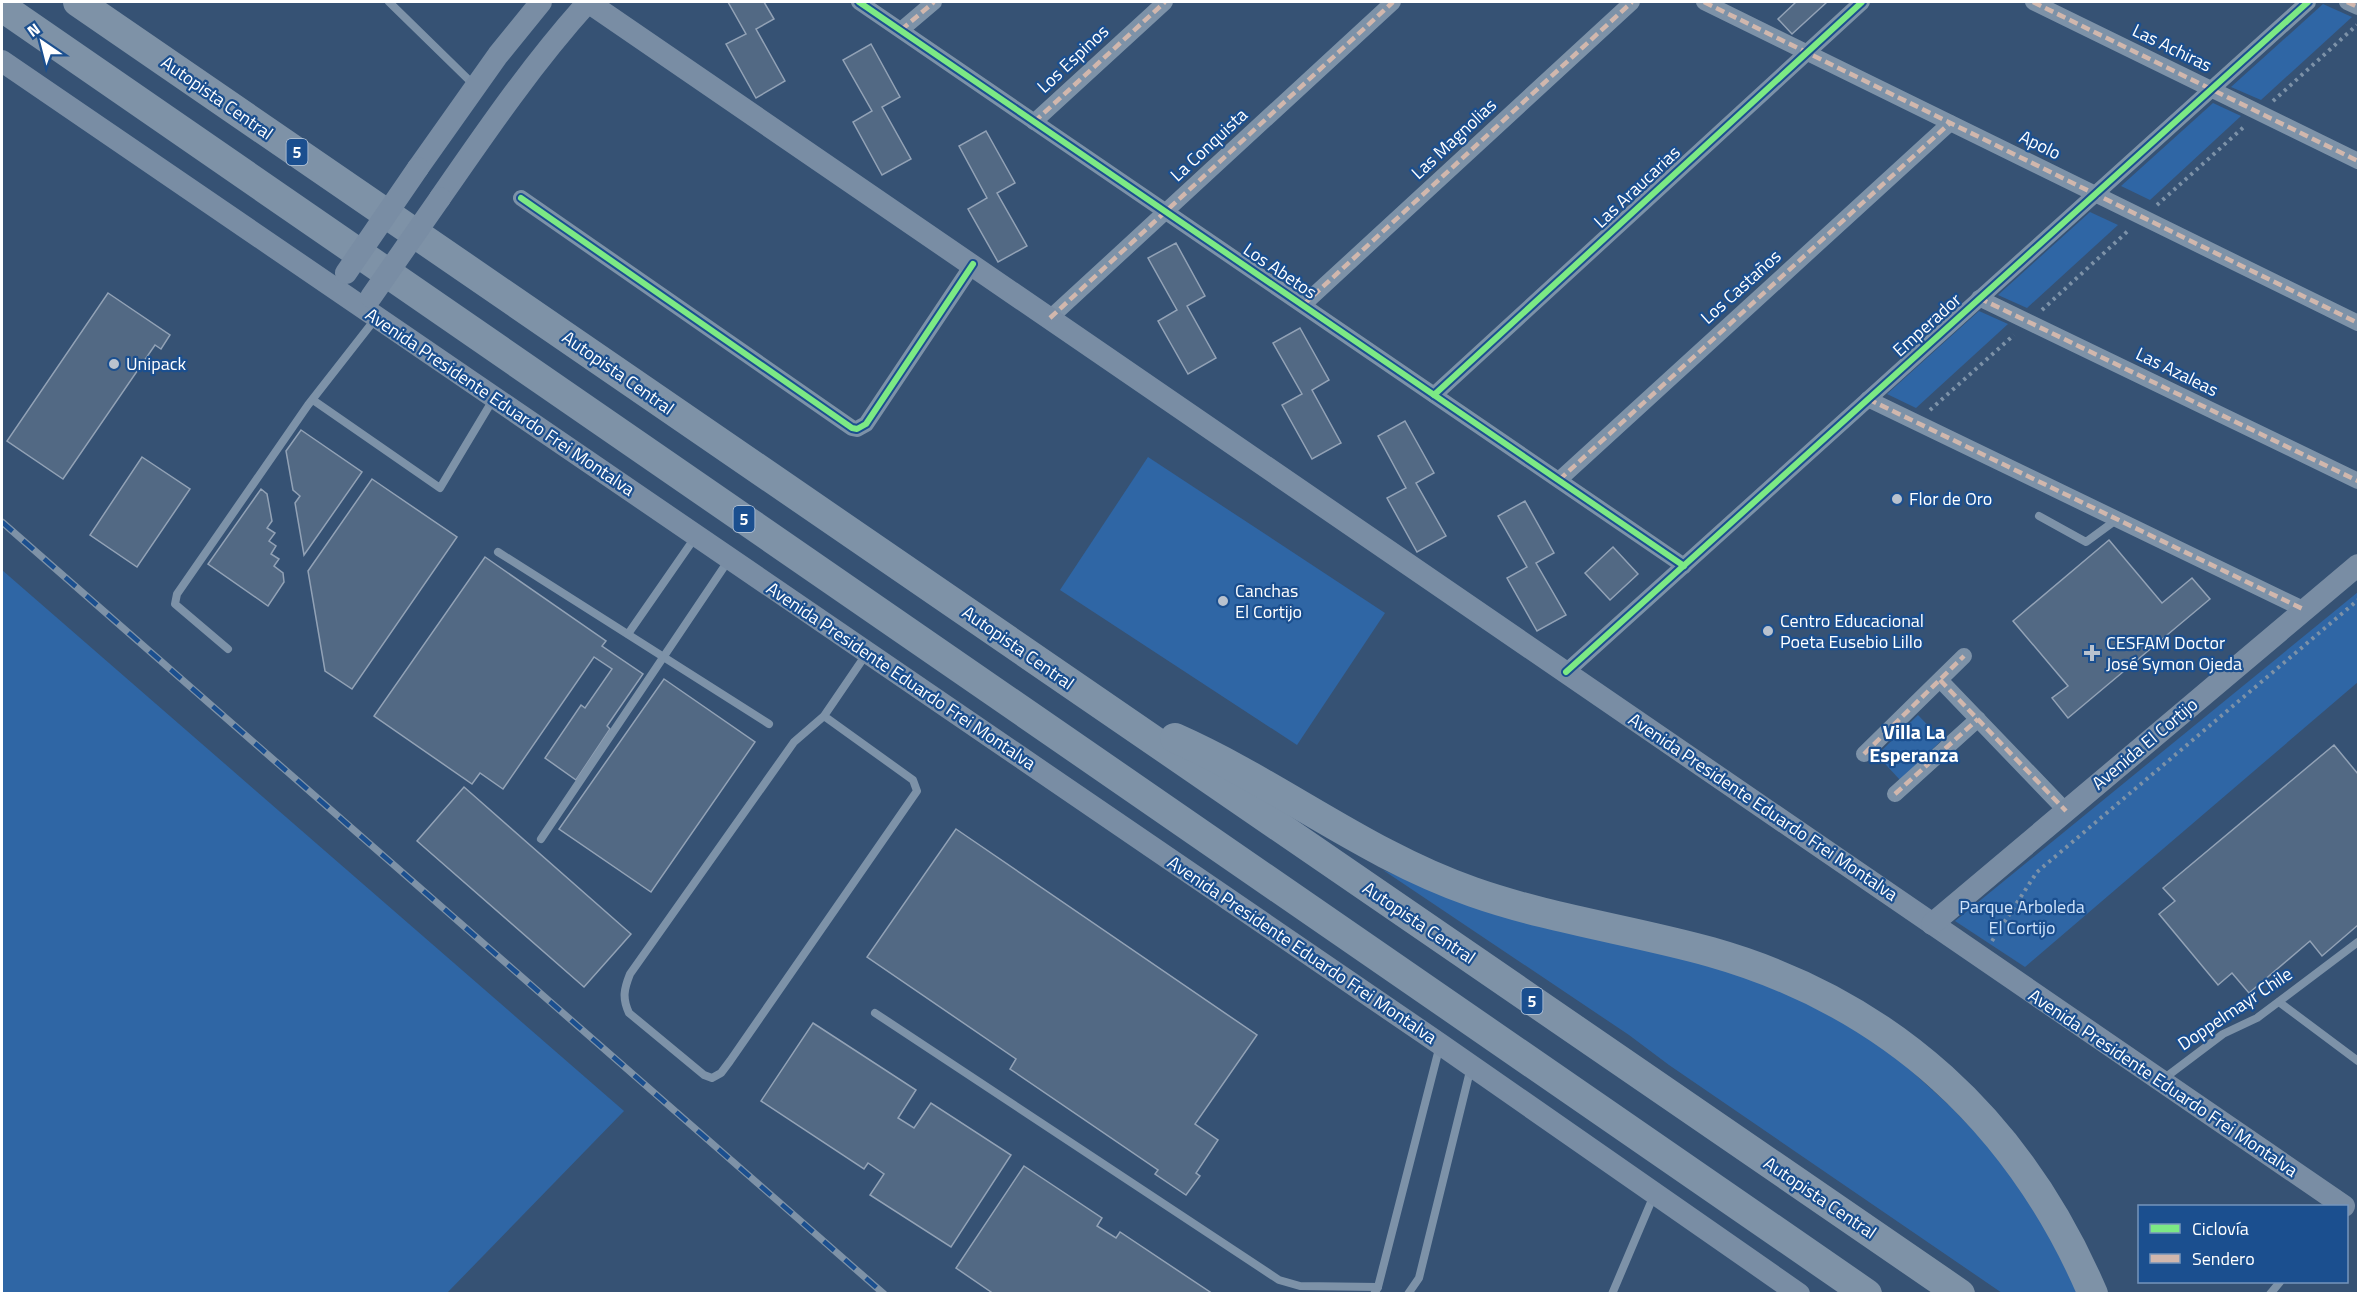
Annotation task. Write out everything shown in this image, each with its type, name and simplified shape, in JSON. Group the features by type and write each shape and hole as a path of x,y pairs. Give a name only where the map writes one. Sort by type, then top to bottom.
{"highway":[{"name":"Autopista Central","path":"78,2 1960,1293"},
{"name":"5","path":"2,6 1867,1293"},
{"path":"1105,708 1223,761 1364,842 1472,892 1556,916 1660,939 1751,964 1794,981 1878,1028 1935,1071 1992,1128 2041,1192 2079,1261 2093,1293"},
{"path":"1758,1218 1842,1293"}],"main road":[{"path":"340,282 475,86 513,34 541,2"},
{"path":"370,308 440,198 516,88 552,42 588,2"},
{"name":"Avenida Presidente Eduardo Frei Montalva","path":"588,2 973,264 2341,1205"},
{"name":"Avenida Presidente Eduardo Frei Montalva","path":"2,61 340,282 370,308 495,398 1440,1044 1654,1195 1799,1293"},
{"name":"Avenida El Cortijo","path":"1932,924 2358,565"}],"street":[{"name":"Los Abetos","path":"859,2 1684,566"},
{"path":"901,30 933,2"},
{"name":"Los Espinos","path":"1034,122 1165,2"},
{"name":"La Conquista","path":"1050,318 1393,2"},
{"name":"Las Magnolias","path":"1303,305 1632,2"},
{"name":"Apolo","path":"1704,2 2358,323"},
{"name":"Las Araucarias","path":"1434,394 1862,2"},
{"name":"Las Achiras","path":"2033,2 2358,161"},
{"name":"Emperador","path":"1566,672 2308,2"},
{"path":"2347,2 2358,7"},
{"name":"Los Castaños","path":"1559,480 1950,123"},
{"path":"522,198 852,428 857,429 866,424 973,264"},
{"name":"Las Azaleas","path":"1979,298 2358,481"},
{"path":"1868,399 2305,610"},
{"path":"1864,754 1964,656"},
{"path":"1940,680 2066,811"},
{"path":"1895,794 1978,719"}],"lane":[{"path":"389,2 475,86"},
{"path":"228,649 175,604 177,594 313,400 370,308"},
{"path":"313,400 440,488 495,398"},
{"path":"2039,516 2086,542 2116,519"},
{"path":"628,634 696,536"},
{"path":"498,552 769,724"},
{"path":"541,839 730,559"},
{"path":"824,716 913,780 917,791 730,1061 721,1073 712,1078 704,1075 629,1013 624,1002 625,988 630,974 795,742 824,716 867,653"},
{"name":"Doppelmayr Chile","path":"2159,1082 2223,1034 2257,1018 2358,942"},
{"path":"2279,1002 2358,1061"},
{"path":"875,1014 1279,1280 1300,1286 1376,1290 1440,1044"},
{"path":"1408,1293 1419,1278 1471,1066"},
{"path":"1612,1293 1654,1195"}],"path":[{"path":"1979,958 2037,872 2358,600"}],"green space":[{"path":"2323,4 2352,17 2261,100 2231,87"},
{"path":"2213,103 2241,116 2150,200 2121,186"},
{"path":"2090,212 2118,225 2027,308 1998,295"},
{"path":"1979,311 2008,324 1916,408 1887,394"},
{"name":"Canchas El Cortijo","path":"1148,457 1385,613 1297,745 1060,590"},
{"path":"2,570 624,1111 447,1293 2,1293"},
{"name":"Parque Arboleda El Cortijo","path":"2358,592 2358,682 2025,967 1955,921"},
{"path":"1918,715 1942,740 1900,780 1877,755"},
{"path":"1383,870 1453,898 1729,971 1789,994 1849,1026 1897,1058 1950,1106 2003,1161 2047,1228 2079,1293 2002,1293 1669,1065 1629,1035"}],"building":[{"path":"728,2 764,2 774,19 756,29 785,81 756,98 726,44 746,34"},
{"path":"1796,2 1827,2 1792,34 1778,19"},
{"path":"871,44 900,97 882,107 911,159 882,175 853,122 872,111 843,60"},
{"path":"986,131 1015,183 997,193 1027,246 998,262 968,209 987,198 959,146"},
{"path":"1176,243 1205,296 1187,306 1216,358 1188,374 1158,321 1177,310 1148,258"},
{"path":"108,293 170,335 161,349 155,345 63,479 7,441"},
{"path":"1300,328 1329,380 1312,390 1341,443 1312,459 1282,405 1302,394 1273,343"},
{"path":"1405,421 1434,473 1416,483 1446,536 1417,552 1387,498 1406,488 1378,436"},
{"path":"301,430 362,472 304,555 295,503 300,496 293,490 286,451"},
{"path":"142,457 190,489 137,567 90,535"},
{"path":"372,479 457,537 352,689 325,671 308,571"},
{"path":"261,489 267,494 272,521 267,528 275,533 269,541 276,546 271,554 279,559 274,566 283,573 284,582 268,606 208,564"},
{"path":"1525,501 1554,553 1536,563 1566,615 1537,631 1507,578 1527,567 1498,516"},
{"name":"CESFAM Doctor José Symon Ojeda","path":"2109,540 2162,603 2192,578 2210,599 2068,718 2052,698 2068,686 2013,621"},
{"path":"1613,547 1638,574 1610,600 1585,573"},
{"path":"485,557 606,641 602,646 643,674 607,726 610,729 576,780 545,758 581,705 585,708 612,669 594,657 503,789 480,773 472,784 374,716"},
{"path":"664,679 755,742 651,892 559,829"},
{"path":"2334,745 2358,774 2358,925 2322,956 2310,941 2249,993 2232,973 2218,985 2159,914 2175,901 2163,888"},
{"path":"464,787 631,934 584,987 417,841"},
{"path":"956,829 1257,1035 1195,1124 1218,1140 1196,1173 1200,1176 1186,1195 1155,1174 1158,1170 1010,1069 1016,1059 867,957"},
{"path":"813,1023 916,1090 898,1118 914,1128 931,1103 1011,1155 951,1247 870,1195 884,1174 868,1163 864,1169 761,1101"},
{"path":"1024,1166 1102,1218 1097,1226 1116,1238 1120,1232 1213,1294 994,1294 956,1268"}],"railway":[{"path":"2,522 884,1294"}],"marked path":[{"path":"901,30 934,2"},
{"path":"1034,122 1165,2"},
{"path":"1050,318 1393,2"},
{"path":"1303,305 1632,2"},
{"path":"1704,2 2358,323"},
{"path":"2033,2 2358,161"},
{"path":"2347,2 2358,7"},
{"path":"1559,480 1950,123"},
{"path":"1979,298 2358,481"},
{"path":"1868,399 2305,610"},
{"path":"1864,754 1964,656"},
{"path":"1940,680 2066,811"},
{"path":"1895,794 1978,719"}],"cycle path":[{"path":"859,2 1684,566"},
{"path":"1434,395 1862,2"},
{"path":"1566,672 2308,2"},
{"path":"521,198 852,428 857,429 866,424 973,264"}],"place":[{"name":"Unipack","path":"114,364"},
{"name":"Flor de Oro","path":"1897,499"},
{"name":"Canchas El Cortijo","path":"1223,601"},
{"name":"Centro Educacional Poeta Eusebio Lillo","path":"1768,631"},
{"name":"CESFAM Doctor José Symon Ojeda","path":"2092,653"}],"district":[{"name":"Villa La Esperanza","path":"1914,744"}]}
